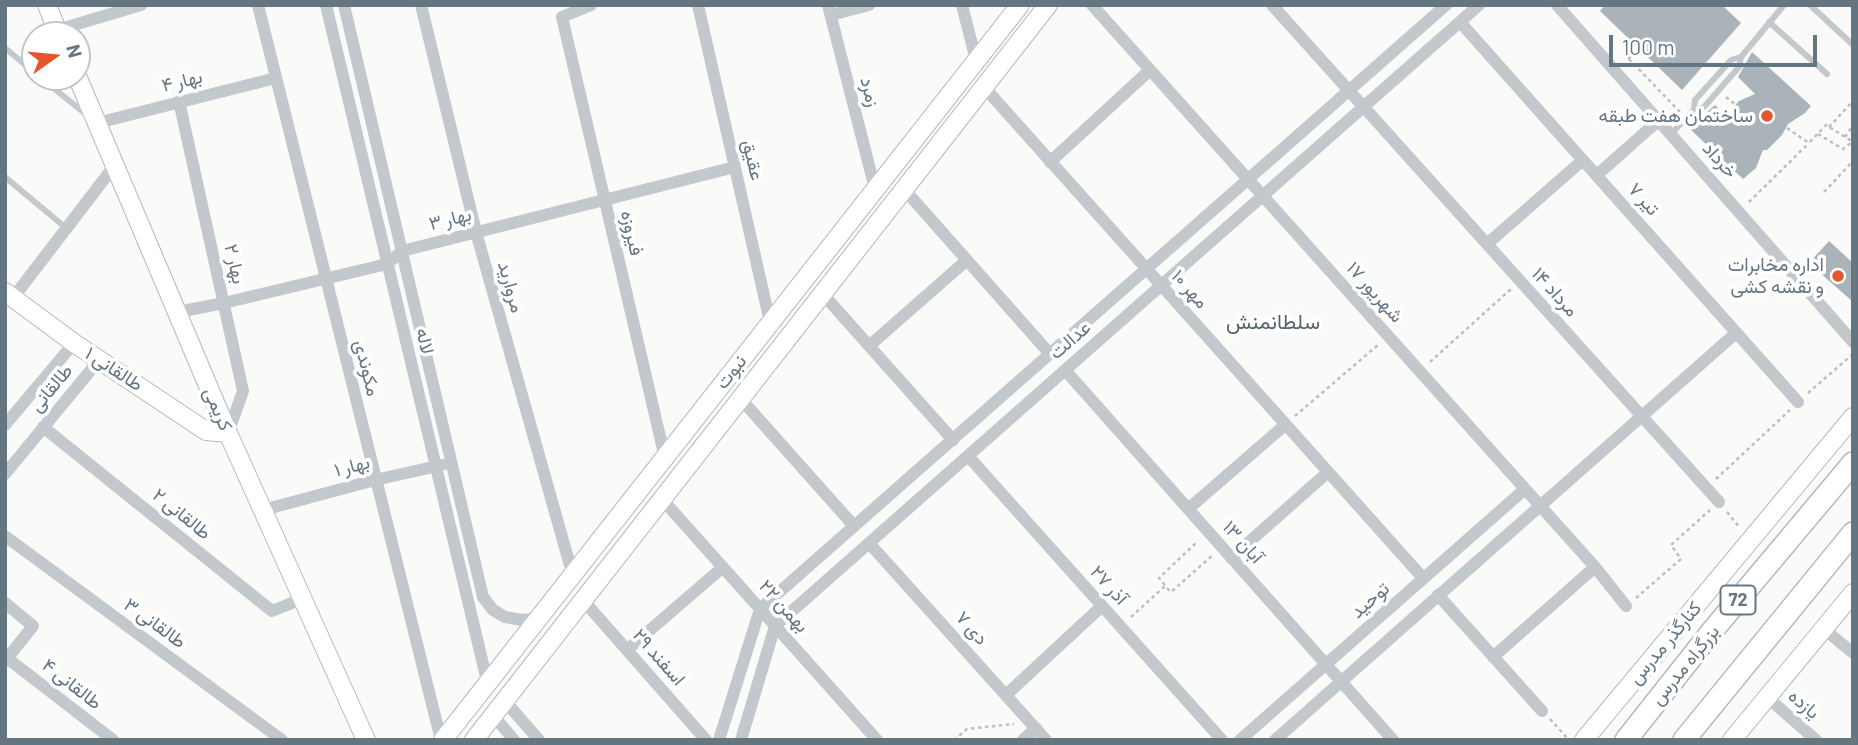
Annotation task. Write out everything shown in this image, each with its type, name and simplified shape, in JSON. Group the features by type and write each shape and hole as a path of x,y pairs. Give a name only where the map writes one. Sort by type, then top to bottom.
{"highway":[{"name":"بزرگراه مدرس","path":"1626,740 1713,630 1853,463"},
{"name":"72","path":"1684,740 1853,533"},
{"path":"1832,559 1853,549"}],"street":[{"path":"91,21 141,5"},
{"name":"مکوندی","path":"258,5 442,740"},
{"name":"لاله","path":"326,5 488,685"},
{"name":"لاله","path":"344,5 483,597 493,610 505,617 522,620 540,618"},
{"name":"مروارید","path":"421,5 476,232 572,576"},
{"name":"فیروزه","path":"591,5 562,17 665,458"},
{"name":"عقیق","path":"698,5 770,322"},
{"path":"830,10 869,5"},
{"path":"962,5 976,60"},
{"name":"نبوت","path":"442,740 488,685 1020,5"},
{"name":"نبوت","path":"476,737 1048,5"},
{"name":"۱۷ شهریور","path":"1093,5 1595,567 1626,607"},
{"path":"1272,5 1349,91"},
{"name":"عدالت","path":"760,609 1446,5"},
{"name":"عدالت","path":"775,626 1479,5"},
{"name":"خرداد","path":"1557,5 1853,342"},
{"name":"زمرد","path":"830,10 874,189"},
{"name":"۷ تیر","path":"1460,22 1798,402"},
{"path":"1050,162 1150,70"},
{"name":"بهار ۴","path":"97,123 276,78"},
{"name":"۱۰ مهر","path":"984,87 1423,578"},
{"name":"کریمی","path":"83,91 228,433 366,740"},
{"name":"۱۴ مرداد","path":"1349,91 1719,502"},
{"name":"بهار ۲","path":"179,101 243,391 228,433"},
{"path":"1597,175 1659,120"},
{"path":"1487,244 1583,160"},
{"path":"9,295 115,165"},
{"name":"بهار ۳","path":"178,312 387,264 402,251 735,167"},
{"path":"904,189 1050,354"},
{"path":"869,346 967,260"},
{"path":"822,293 953,440"},
{"name":"طالقانی ۱","path":"9,295 74,344 205,431 228,433"},
{"path":"1275,740 1736,332"},
{"name":"طالقانی","path":"5,425 74,344"},
{"name":"طالقانی","path":"5,474 100,359"},
{"name":"۱۳ آبان","path":"1065,370 1393,740"},
{"path":"740,398 854,526"},
{"name":"کنارگذر مدرس","path":"1584,740 1853,417"},
{"path":"1188,509 1286,425"},
{"name":"طالقانی ۲","path":"43,427 272,611 302,599"},
{"name":"۲۷ آذر","path":"968,456 1222,740"},
{"name":"بهار ۱","path":"262,510 452,463"},
{"path":"1231,558 1328,472"},
{"name":"توحید","path":"1240,740 1525,489"},
{"name":"۲۲ بهمن","path":"662,499 877,740"},
{"name":"طالقانی ۳","path":"5,536 282,740"},
{"name":"۷ دی","path":"869,543 1046,740"},
{"path":"627,650 723,567"},
{"path":"1493,657 1595,567"},
{"path":"1732,740 1853,593"},
{"path":"1438,595 1542,711"},
{"name":"۲۹ اسفند","path":"583,600 706,740"},
{"name":"طالقانی ۴","path":"5,603 33,626 6,659 113,740"},
{"path":"1006,695 1102,607"},
{"path":"719,740 760,609"},
{"path":"741,740 775,626"},
{"path":"1824,628 1853,653"},
{"path":"488,685 539,740"},
{"path":"488,685 493,715 514,740"},
{"name":"یازده","path":"1767,697 1802,733 1816,740"},
{"path":"461,718 475,721 478,728 476,737"},
{"path":"1023,740 1034,726"}],"lane":[{"path":"1671,134 1694,110 1704,107 1739,67 1741,57 1784,5"},
{"path":"1810,5 1853,46"},
{"path":"1769,22 1827,74"},
{"path":"5,48 21,61"},
{"path":"1694,110 1695,100 1731,60 1741,57"},
{"path":"57,91 97,123"},
{"path":"5,177 66,228"}],"path":[{"path":"1629,59 1680,112"},
{"path":"1718,91 1735,106"},
{"path":"1829,127 1853,101"},
{"path":"1740,211 1826,125 1853,142 1843,149 1818,134"},
{"path":"1845,137 1853,125"},
{"path":"1787,128 1809,143"},
{"path":"1824,192 1853,161"},
{"path":"1420,371 1520,281"},
{"path":"1286,425 1388,337"},
{"path":"1706,488 1853,354"},
{"path":"1626,607 1681,559 1671,545 1719,502 1750,540"},
{"path":"1208,531 1159,578 1165,586 1171,592 1222,547"},
{"path":"1121,627 1165,586"},
{"path":"1542,711 1569,740"},
{"path":"954,740 967,729 1034,726"}],"building":[{"path":"1605,5 1722,5 1741,23 1682,90 1600,11"},
{"name":"ساختمان هفت طبقه","path":"1752,52 1811,106 1788,124 1782,135 1767,150 1763,150 1756,168 1743,179 1689,128 1715,105 1726,116 1739,101 1755,94 1738,77"},
{"name":"اداره مخابرات و نقشه کشی","path":"1829,241 1853,263 1853,302 1809,263"}],"place":[{"name":"ساختمان هفت طبقه","path":"1767,116"},
{"name":"اداره مخابرات و نقشه کشی","path":"1838,276"}],"district":[{"name":"سلطانمنش","path":"1273,322"}]}
